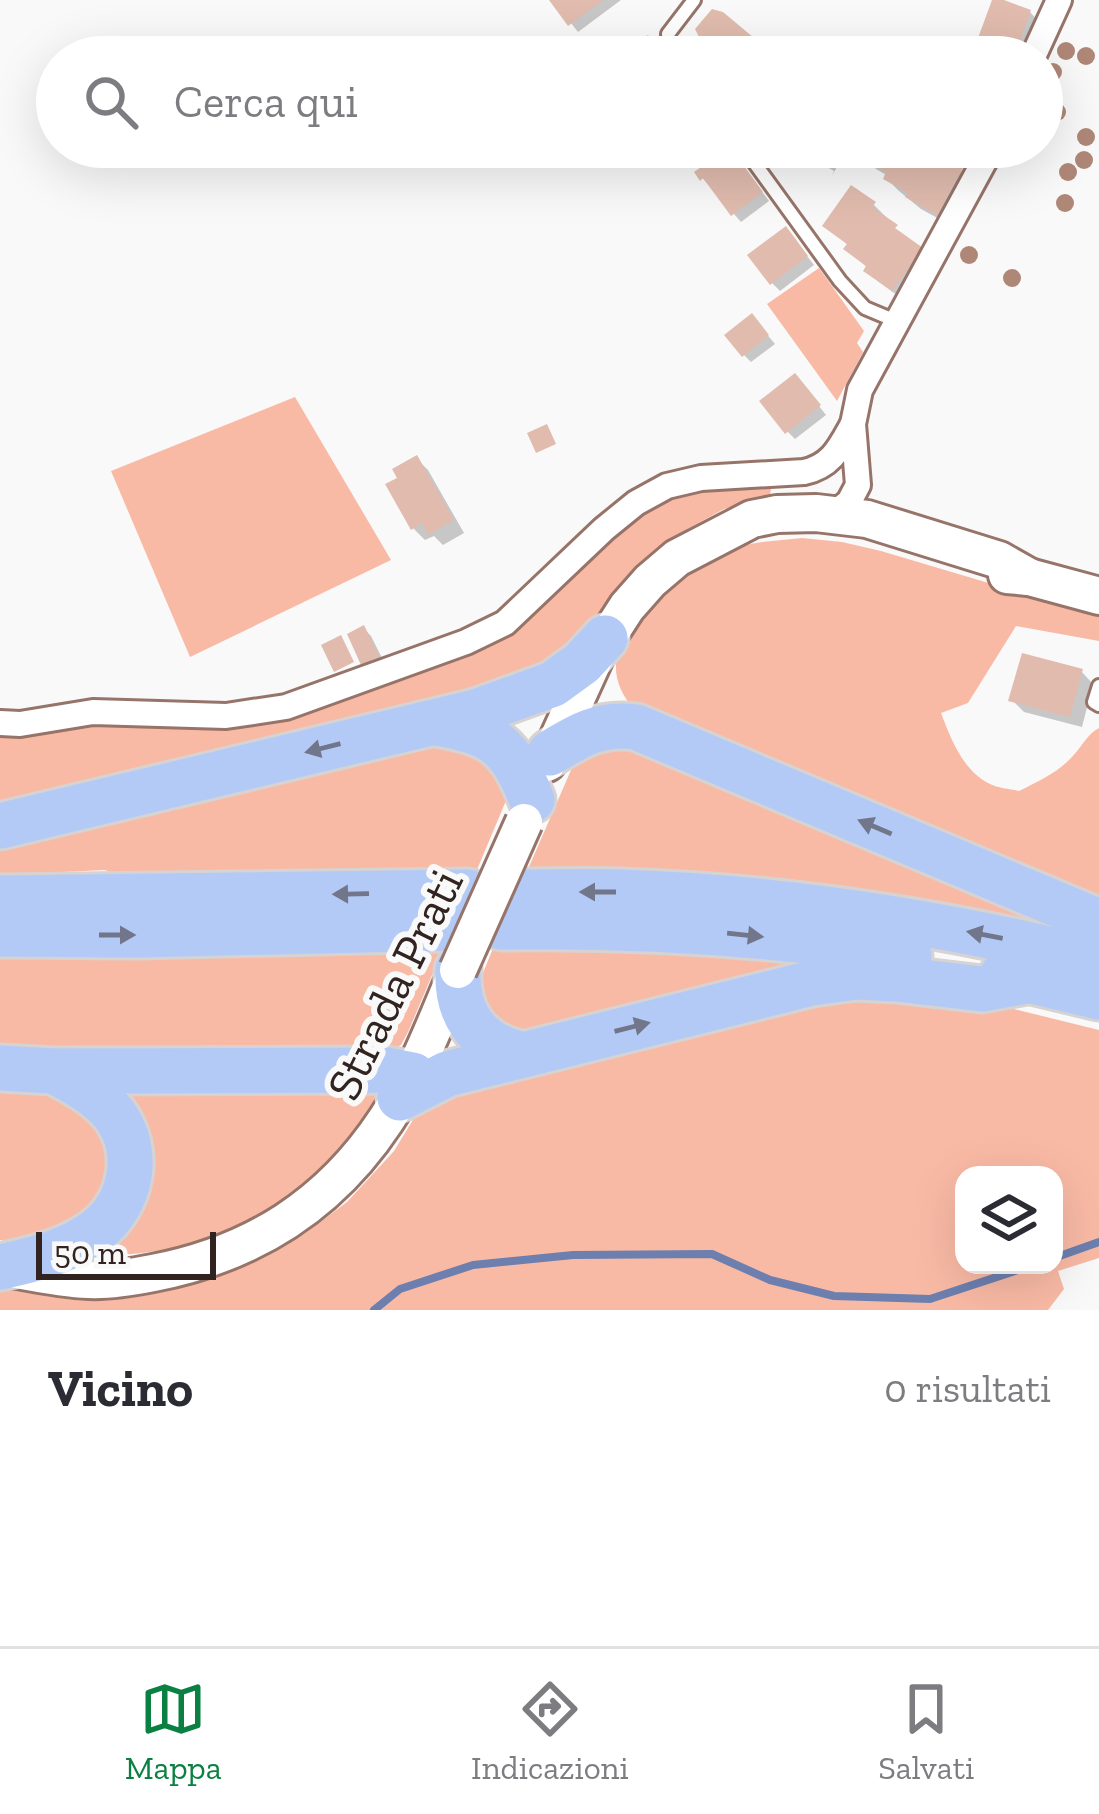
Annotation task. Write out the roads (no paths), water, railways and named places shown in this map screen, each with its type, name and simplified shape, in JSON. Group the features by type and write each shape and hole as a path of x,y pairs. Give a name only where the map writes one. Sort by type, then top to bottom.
{"highway":[{"path":"0,826 437,723 553,684 601,647 616,700 636,727"},
{"path":"437,723 470,729 512,756 528,811"},
{"path":"550,753 593,728 636,727 1099,922"},
{"path":"1099,961 940,926 752,901 616,892 510,910 605,926 730,933 874,950 1099,997"},
{"path":"0,898 459,930"},
{"path":"0,934 459,930"},
{"path":"459,930 460,1003 476,1032 502,1050 518,1054"},
{"path":"0,1068 365,1070 406,1087 518,1054 812,983 856,977 982,989 1031,980"},
{"path":"0,1266 42,1258 93,1233 118,1208 128,1184 130,1155 114,1114 93,1093 53,1071"}],"street":[{"path":"1042,36 1058,0"},
{"path":"835,513 849,502 858,485 853,448 860,390 981,168"},
{"path":"854,424 881,523"},
{"path":"0,723 93,712 226,716 286,706 374,676 505,623 620,516 667,486 701,478 818,469 833,458 854,424"},
{"name":"Strada Prati","path":"0,1266 92,1281 133,1277 207,1260 253,1242 322,1196 365,1149 406,1087 459,930 528,811 601,647 627,608 665,567 693,548 752,519 835,513 999,560 1029,577"},
{"name":"Strada Prati","path":"728,532 833,530 1099,596"}],"lane":[{"path":"668,36 694,0"},
{"path":"758,168 840,281 865,308 896,321"},
{"path":"1099,686 1094,702 1099,705"}],"waterway":[{"path":"1063,1255 1099,1242"},
{"path":"374,1310 400,1289 473,1265 573,1255 712,1254 770,1280 834,1296 930,1299 1006,1274"}]}
